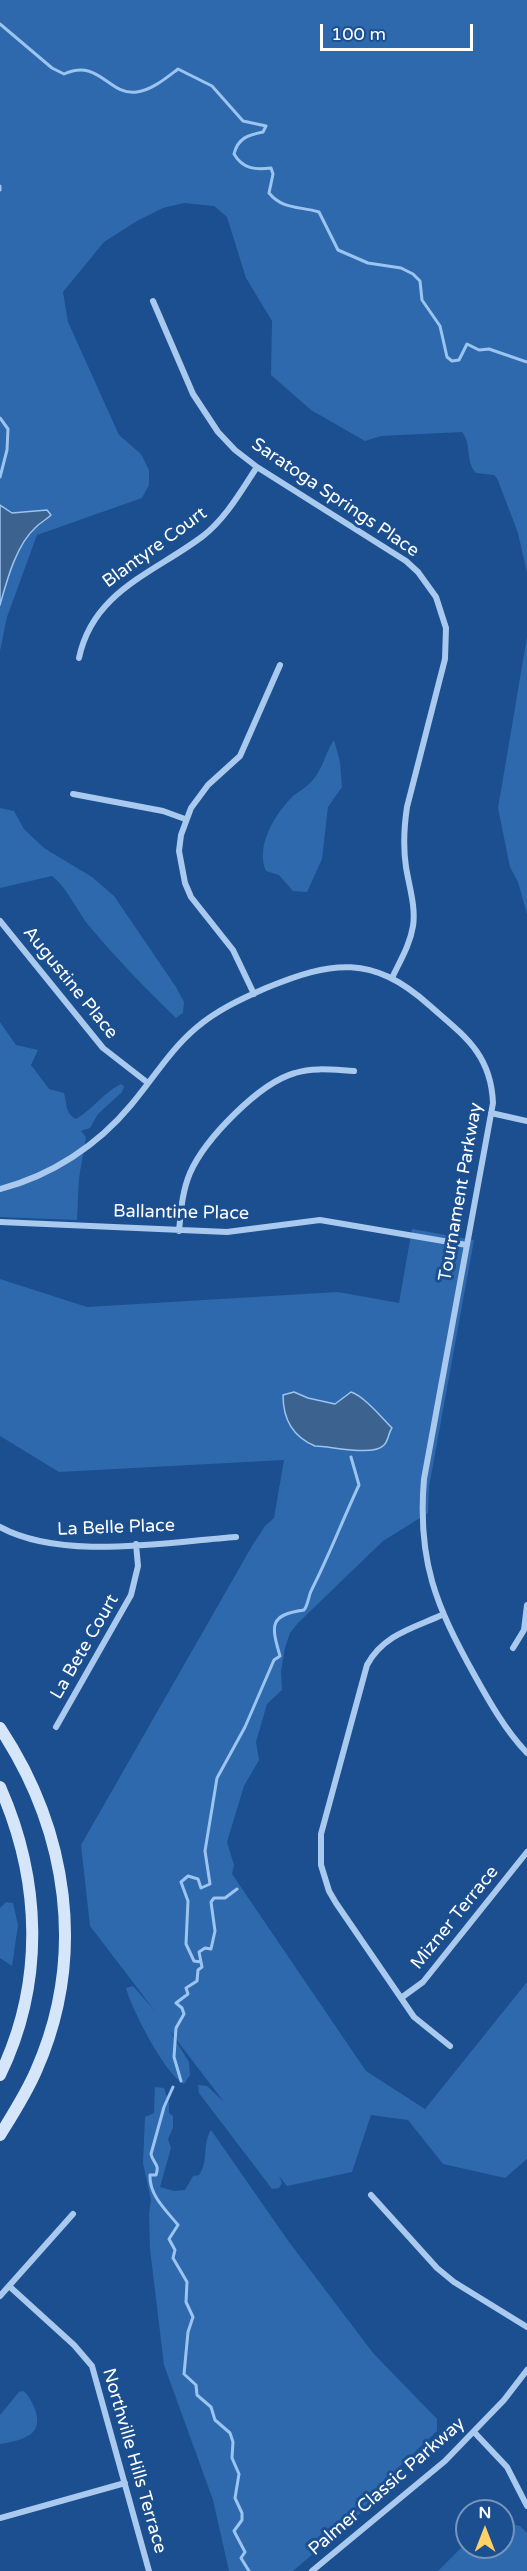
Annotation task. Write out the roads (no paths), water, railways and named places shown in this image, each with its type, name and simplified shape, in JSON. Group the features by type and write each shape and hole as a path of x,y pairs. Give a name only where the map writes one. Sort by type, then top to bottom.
{"main road":[{"path":"0,1728 28,1774 54,1844 64,1899 64,1936 57,2004 46,2040 27,2090 0,2135"},
{"path":"0,1787 23,1848 31,1889 33,1957 19,2027 0,2075"}],"street":[{"name":"Saratoga Springs Place","path":"153,301 193,394 205,414 235,450 256,467 406,561 428,584 442,613 446,635 445,659 407,807 404,828 404,852 413,924 410,939 392,978"},
{"name":"Blantyre Court","path":"79,658 88,628 106,603 210,530 228,510 256,467"},
{"path":"254,994 233,950 200,910 184,883 179,851 185,819 198,796 228,769 248,742 280,665"},
{"path":"73,794 163,811 185,819"},
{"name":"Augustine Place","path":"0,921 104,1048 148,1083"},
{"name":"Tournament Parkway","path":"0,1189 29,1180 74,1156 113,1124 194,1029 226,1007 303,973 333,967 369,969 392,978 416,993 478,1050 490,1075 491,1113 424,1479 422,1504 425,1556 442,1615 491,1705 527,1753"},
{"path":"179,1232 185,1189 199,1157 210,1142 256,1096 279,1078 293,1073 321,1069 354,1071"},
{"path":"491,1113 527,1121"},
{"name":"Ballantine Place","path":"0,1222 179,1232 227,1232 320,1220 467,1245"},
{"name":"La Belle Place","path":"0,1527 32,1541 51,1545 136,1544 236,1538"},
{"name":"La Bete Court","path":"56,1727 131,1595 138,1566 136,1544"},
{"path":"513,1648 524,1630 527,1605"},
{"path":"442,1615 392,1637 373,1654 367,1665 321,1834 321,1865 329,1891 414,2017 450,2046"},
{"name":"Mizner Terrace","path":"401,1998 423,1982 527,1852"},
{"path":"371,2195 437,2268 453,2282 527,2327"},
{"path":"0,2296 73,2214"},
{"name":"Northville Hills Terrace","path":"9,2286 74,2345 92,2366 149,2571"},
{"name":"Palmer Classic Parkway","path":"312,2571 445,2461 474,2432 527,2370"},
{"path":"474,2432 507,2466 527,2505"},
{"path":"0,2517 125,2483"}],"waterway":[{"path":"0,24 52,68 64,74 76,70 87,71 118,89 137,92 164,80 178,69 212,86 243,121 266,126 263,132 248,136 241,141 234,154 245,166 260,169 271,168 273,174 269,193 274,198 286,205 319,212 338,250 368,263 401,268 413,274 420,281 422,300 440,326 447,357 452,361 459,360 467,344 479,350 489,349 527,362"},
{"path":"0,418 8,429 7,450 0,477"},
{"path":"201,1962 194,1961 186,1944 188,1901 181,1882 188,1876 198,1879 201,1888 210,1884 205,1851 217,1778 245,1727 274,1660 280,1656 274,1629 276,1623 284,1615 304,1610 306,1607 359,1485 351,1457"},
{"path":"181,2081 174,2057 176,2028 184,2014 182,2008 176,2003 188,1994 186,1988 197,1981 198,1970 202,1967 199,1952 205,1948 211,1949 215,1931 211,1902 214,1898 225,1898 237,1889"},
{"path":"173,2087 164,2107 151,2154 157,2168 156,2175 150,2175 150,2183 160,2203 178,2225 169,2239 175,2250 173,2258 187,2282 186,2302 193,2317 188,2332 184,2374 196,2385 197,2395 211,2407 215,2420 230,2433 233,2442 232,2458 239,2474 235,2498 242,2513 242,2520 234,2531 245,2552 241,2558 249,2571"}]}
